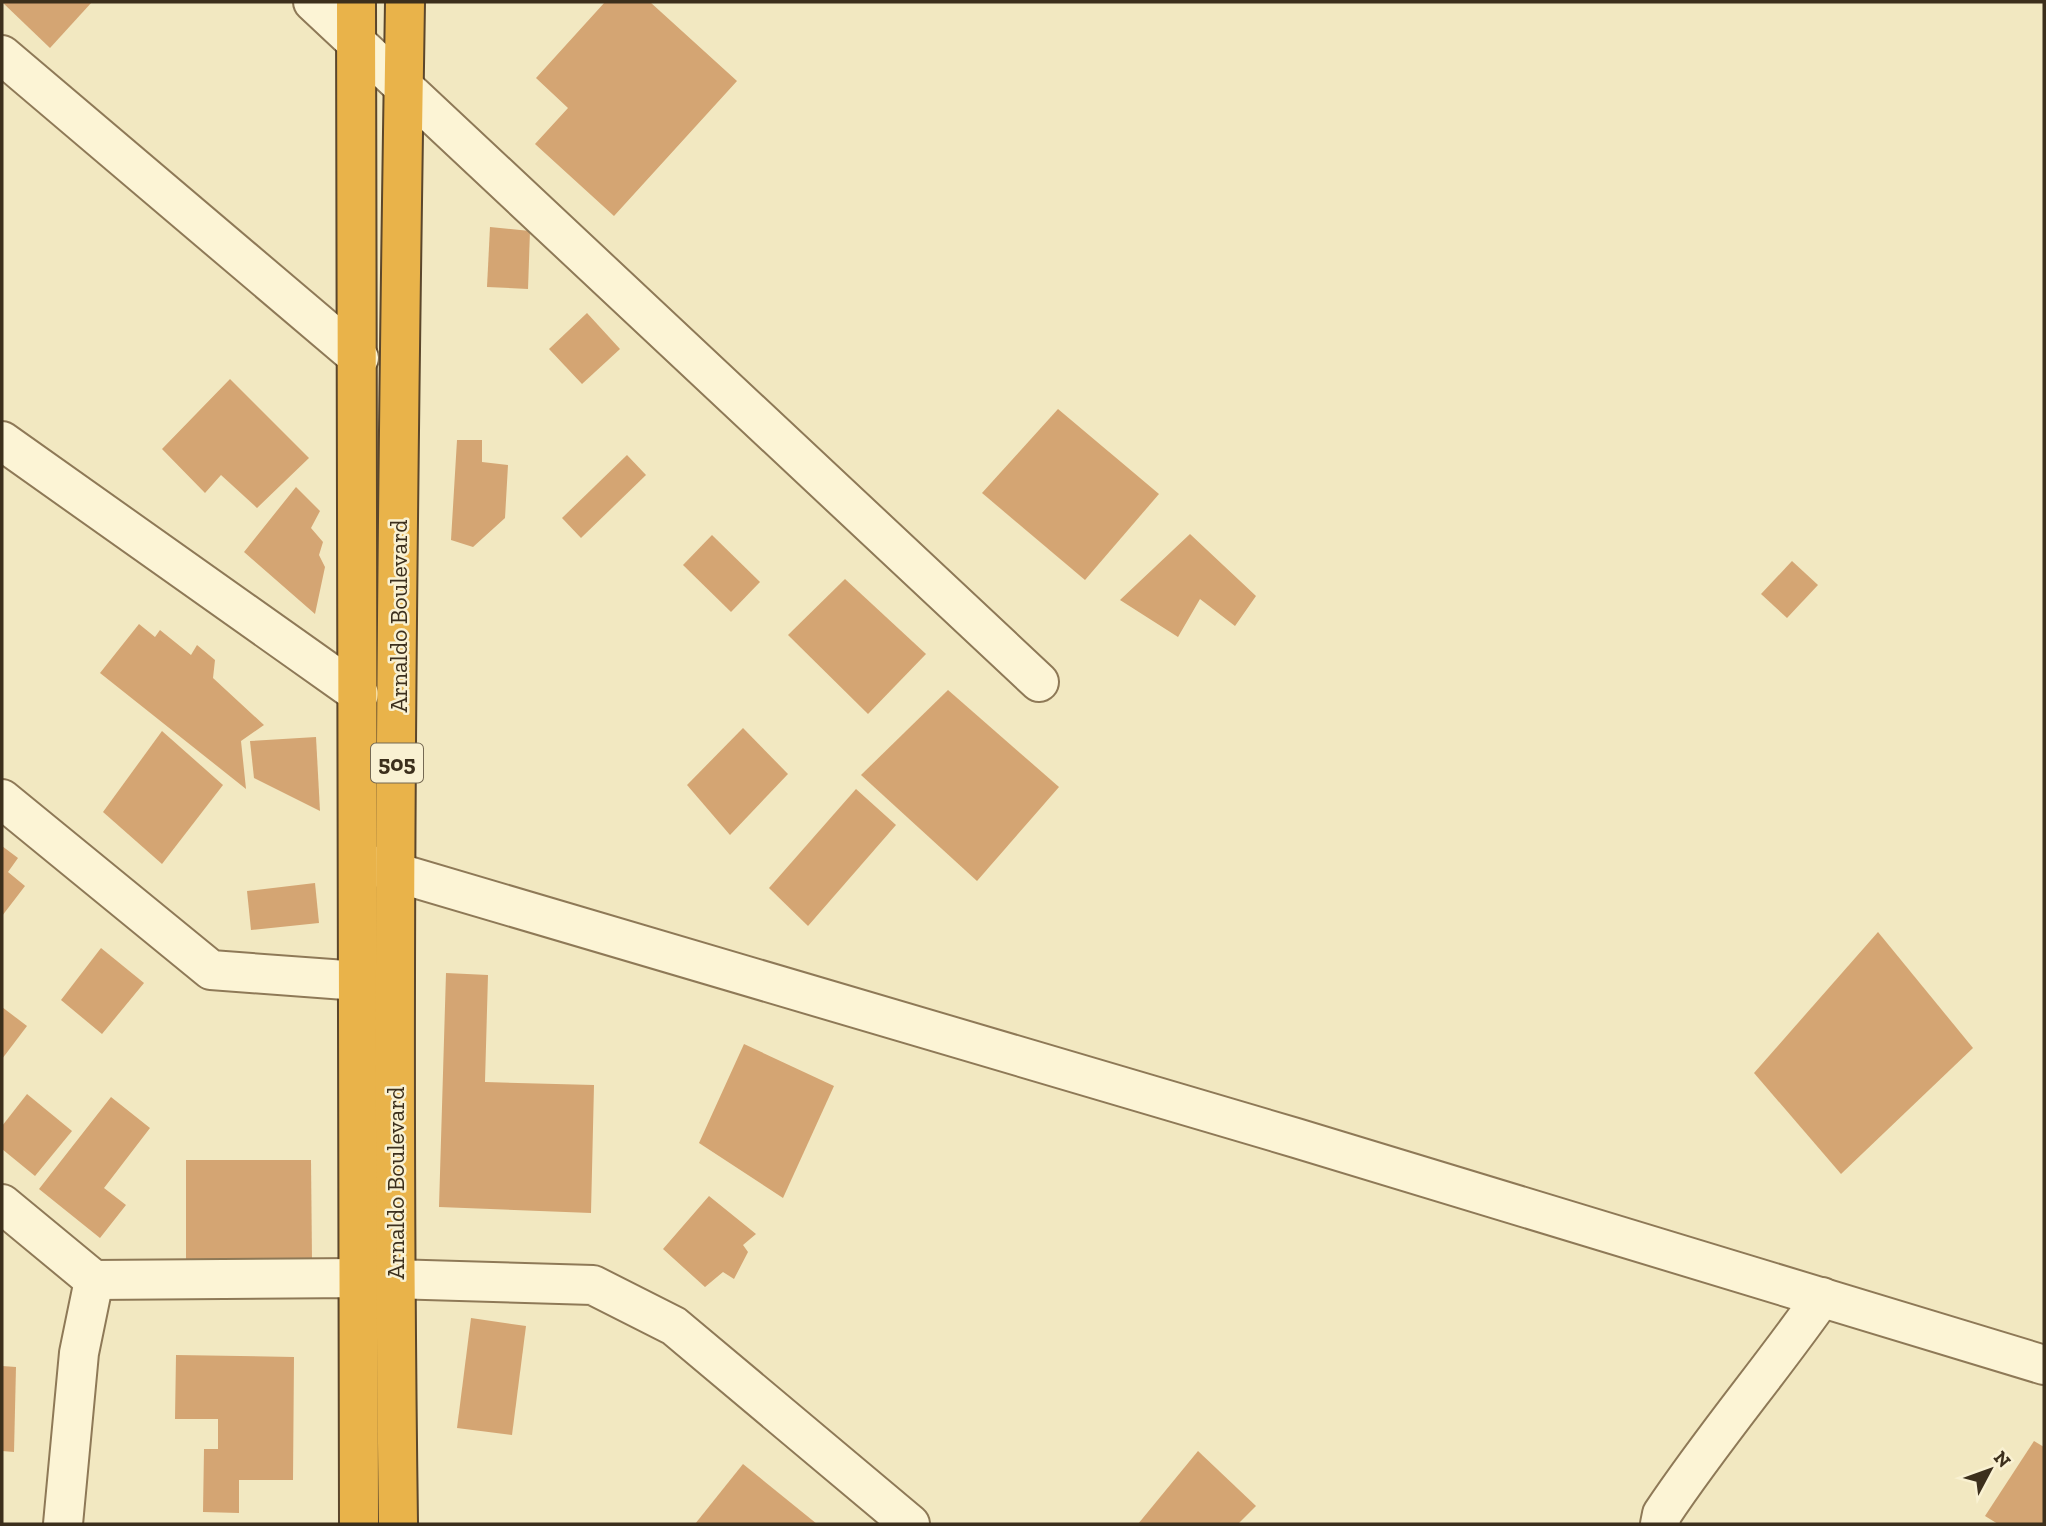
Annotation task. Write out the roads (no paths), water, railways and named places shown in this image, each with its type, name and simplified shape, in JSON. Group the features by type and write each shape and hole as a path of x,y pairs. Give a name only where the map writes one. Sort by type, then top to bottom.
{"highway":[{"name":"Arnaldo Boulevard","path":"356,2 359,981 376,1279 398,1524"},
{"name":"Arnaldo Boulevard","path":"359,1524 376,1279 396,872 405,2"},
{"path":"359,469 399,474"}],"street":[{"path":"313,2 1039,682"},
{"path":"2,55 359,358"},
{"path":"2,440 359,694"},
{"path":"2,799 211,970 359,981"},
{"path":"359,862 2044,1365"},
{"path":"2,1204 94,1280 376,1279 593,1285 674,1326 910,1524"},
{"path":"63,1524 79,1353 94,1280"},
{"path":"1660,1524 1662,1514 1704,1451 1763,1381 1822,1297"}]}
